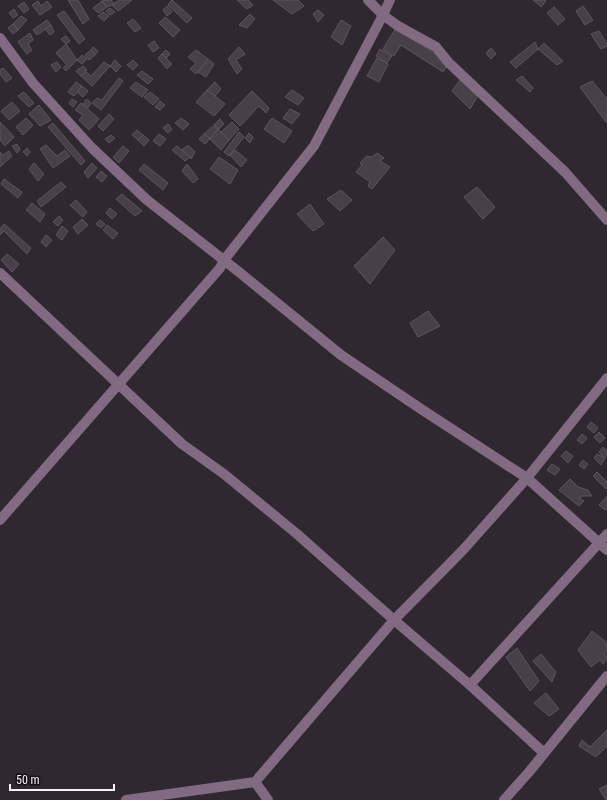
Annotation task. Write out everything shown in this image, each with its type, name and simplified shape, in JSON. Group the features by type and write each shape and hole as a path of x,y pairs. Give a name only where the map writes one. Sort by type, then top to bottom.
{"street":[{"path":"368,0 383,15 398,26 436,47 449,63 565,172 607,220"},
{"path":"0,520 220,268 224,260 314,146 390,0"},
{"path":"0,38 33,83 92,148 148,200 341,355 527,478 603,547"},
{"path":"0,274 182,444 224,474 298,534 394,620 470,685 544,753"},
{"path":"126,800 256,782 394,620 462,550 527,478 607,378"},
{"path":"470,685 532,616 603,547 607,534"},
{"path":"504,800 529,772 607,676"},
{"path":"256,782 268,800"}],"building":[{"path":"68,0 78,0 89,19 83,24"},
{"path":"111,0 114,4 107,7 102,1"},
{"path":"119,0 132,0 118,11 112,5"},
{"path":"172,0 192,18 187,23 168,5"},
{"path":"237,0 248,0 253,5 247,9"},
{"path":"273,0 298,0 304,6 292,14"},
{"path":"533,0 544,0 546,1 541,7"},
{"path":"38,1 41,6 47,1 52,7 40,15 32,5"},
{"path":"102,1 107,7 98,13 93,8"},
{"path":"24,2 29,9 24,13 18,6"},
{"path":"167,6 172,12 167,16 163,10"},
{"path":"583,6 593,20 585,25 576,11"},
{"path":"554,7 565,19 558,25 547,13"},
{"path":"110,8 115,12 110,15 106,11"},
{"path":"14,9 18,15 13,18 9,13"},
{"path":"318,10 324,15 318,22 313,14"},
{"path":"64,11 85,39 79,44 57,15"},
{"path":"103,12 109,16 104,21 98,16"},
{"path":"250,14 255,19 247,28 239,25"},
{"path":"21,16 27,20 18,30 13,24"},
{"path":"165,17 180,30 173,37 159,23"},
{"path":"133,19 141,28 135,32 127,23"},
{"path":"47,20 51,25 37,35 33,30"},
{"path":"341,20 351,26 342,45 331,37"},
{"path":"13,24 18,30 13,34 8,28"},
{"path":"51,25 54,32 50,35 45,29"},
{"path":"396,28 449,63 443,72 401,45 394,56 383,49"},
{"path":"599,31 607,44 607,46 601,49 591,34"},
{"path":"30,33 33,40 28,44 32,50 27,54 18,42"},
{"path":"66,36 70,41 66,44 61,39"},
{"path":"154,41 159,48 153,52 148,45"},
{"path":"535,42 538,49 516,68 510,62"},
{"path":"544,43 563,61 557,65 538,49"},
{"path":"66,44 77,60 66,71 63,68 67,65 56,53"},
{"path":"93,47 98,51 95,55 91,50"},
{"path":"239,47 245,54 236,60 242,69 237,74 228,59"},
{"path":"491,48 496,54 491,59 486,53"},
{"path":"380,49 392,56 387,63 376,56"},
{"path":"91,50 95,55 89,60 85,55"},
{"path":"166,50 170,54 166,58 162,54"},
{"path":"196,50 208,59 196,74 190,69 196,63 188,57"},
{"path":"162,54 172,64 167,69 158,58"},
{"path":"82,55 87,59 82,64 77,60"},
{"path":"377,58 388,64 379,82 367,76"},
{"path":"208,59 214,64 206,77 198,72"},
{"path":"115,60 121,66 116,72 110,66"},
{"path":"133,60 138,65 133,70 127,65"},
{"path":"57,62 61,67 56,72 51,65"},
{"path":"104,62 110,66 92,86 81,76 85,71 91,76"},
{"path":"83,66 87,70 81,76 76,71"},
{"path":"3,68 12,78 6,82 0,74 0,70"},
{"path":"142,71 153,79 148,84 137,75"},
{"path":"463,76 480,92 470,109 452,91"},
{"path":"522,76 533,88 530,92 516,80"},
{"path":"119,78 123,81 101,110 92,103 97,98 102,100"},
{"path":"592,81 607,99 607,122 580,87"},
{"path":"76,82 82,86 74,96 68,92"},
{"path":"136,82 148,90 142,97 130,88"},
{"path":"215,82 221,89 215,96 207,90"},
{"path":"82,86 88,91 83,97 77,92"},
{"path":"207,90 225,104 214,116 196,102"},
{"path":"292,90 304,98 298,105 285,97"},
{"path":"252,91 269,108 266,113 259,106 240,126 229,115"},
{"path":"24,92 34,103 29,107 18,96"},
{"path":"150,92 159,99 153,105 144,97"},
{"path":"72,99 77,102 73,107 69,103"},
{"path":"87,99 91,103 88,108 83,104"},
{"path":"160,101 165,105 160,110 155,107"},
{"path":"12,102 20,111 9,120 1,111"},
{"path":"81,103 99,119 89,130 79,120 83,115 75,110"},
{"path":"39,105 51,120 40,126 29,114"},
{"path":"290,109 300,114 292,124 283,118"},
{"path":"109,114 114,119 103,131 98,126"},
{"path":"26,118 33,125 23,135 16,127"},
{"path":"181,118 189,124 183,130 175,123"},
{"path":"272,118 292,131 284,143 264,129"},
{"path":"220,119 224,124 219,129 214,125"},
{"path":"0,122 14,137 5,146 0,140"},
{"path":"232,122 239,129 229,140 221,132"},
{"path":"53,123 85,161 81,165 48,127"},
{"path":"168,124 172,129 168,133 163,128"},
{"path":"213,126 218,129 210,139 204,134"},
{"path":"218,129 229,140 221,150 210,139"},
{"path":"137,130 143,135 138,140 132,135"},
{"path":"239,132 244,137 229,156 224,152"},
{"path":"249,133 253,137 250,143 245,138"},
{"path":"159,134 166,139 160,146 153,141"},
{"path":"204,134 210,139 205,144 199,139"},
{"path":"111,135 115,138 109,143 105,139"},
{"path":"143,135 149,140 144,146 138,140"},
{"path":"17,144 20,149 17,153 12,146"},
{"path":"46,145 57,156 65,150 70,156 53,168 40,149"},
{"path":"188,145 195,152 191,159 182,150"},
{"path":"123,146 129,151 119,163 113,157"},
{"path":"177,146 190,157 185,161 172,150"},
{"path":"27,148 30,152 27,156 23,152"},
{"path":"235,150 247,160 241,167 230,155"},
{"path":"9,151 12,156 0,167 0,152 3,155"},
{"path":"377,153 384,158 380,161 390,167 372,189 368,186 370,182 356,172 362,165 360,163 367,156 372,157"},
{"path":"219,157 238,170 230,184 210,169"},
{"path":"34,163 44,174 38,181 29,169"},
{"path":"92,163 97,168 88,178 84,172"},
{"path":"144,164 168,183 163,190 139,170"},
{"path":"187,164 198,179 193,183 182,171"},
{"path":"101,171 107,176 102,182 96,177"},
{"path":"4,179 22,192 18,198 1,184"},
{"path":"61,182 66,187 41,207 37,201"},
{"path":"477,187 495,207 483,219 464,197"},
{"path":"341,190 352,200 340,211 327,199"},
{"path":"122,194 142,211 135,216 116,199"},
{"path":"76,200 87,212 83,217 70,205"},
{"path":"32,203 45,214 40,222 26,210"},
{"path":"310,204 324,224 313,231 297,214"},
{"path":"110,208 117,214 112,219 106,213"},
{"path":"59,216 63,220 58,226 53,222"},
{"path":"82,219 88,225 78,234 73,227"},
{"path":"100,220 105,224 101,228 96,224"},
{"path":"4,224 31,248 27,254 4,231 0,235 0,229"},
{"path":"107,225 118,233 113,239 103,230"},
{"path":"62,226 68,231 62,240 56,235"},
{"path":"46,235 52,240 46,247 41,242"},
{"path":"383,237 395,250 370,284 354,266"},
{"path":"7,254 19,264 12,272 1,260"},
{"path":"428,311 440,326 418,337 410,323"},
{"path":"591,422 598,428 594,433 587,427"},
{"path":"599,432 605,438 600,443 594,437"},
{"path":"582,434 587,438 582,444 577,440"},
{"path":"603,447 607,451 605,458 599,452"},
{"path":"566,451 573,456 568,463 561,456"},
{"path":"597,454 605,458 601,465 594,458"},
{"path":"583,460 588,464 584,469 579,465"},
{"path":"552,464 560,469 555,475 547,470"},
{"path":"597,472 607,482 606,489 593,476"},
{"path":"570,479 578,487 588,490 592,496 583,496 579,498 584,501 579,506 559,490"},
{"path":"607,496 607,508 605,510 599,505"},
{"path":"592,631 607,643 607,650 605,653 607,659 603,664 600,660 591,667 578,650"},
{"path":"517,648 539,681 530,691 506,657"},
{"path":"541,654 556,672 552,682 533,661"},
{"path":"546,693 559,709 549,716 534,703"},
{"path":"607,730 607,746 596,757 579,746 582,740 590,747"},
{"path":"607,785 607,800 606,800 599,789"}]}
